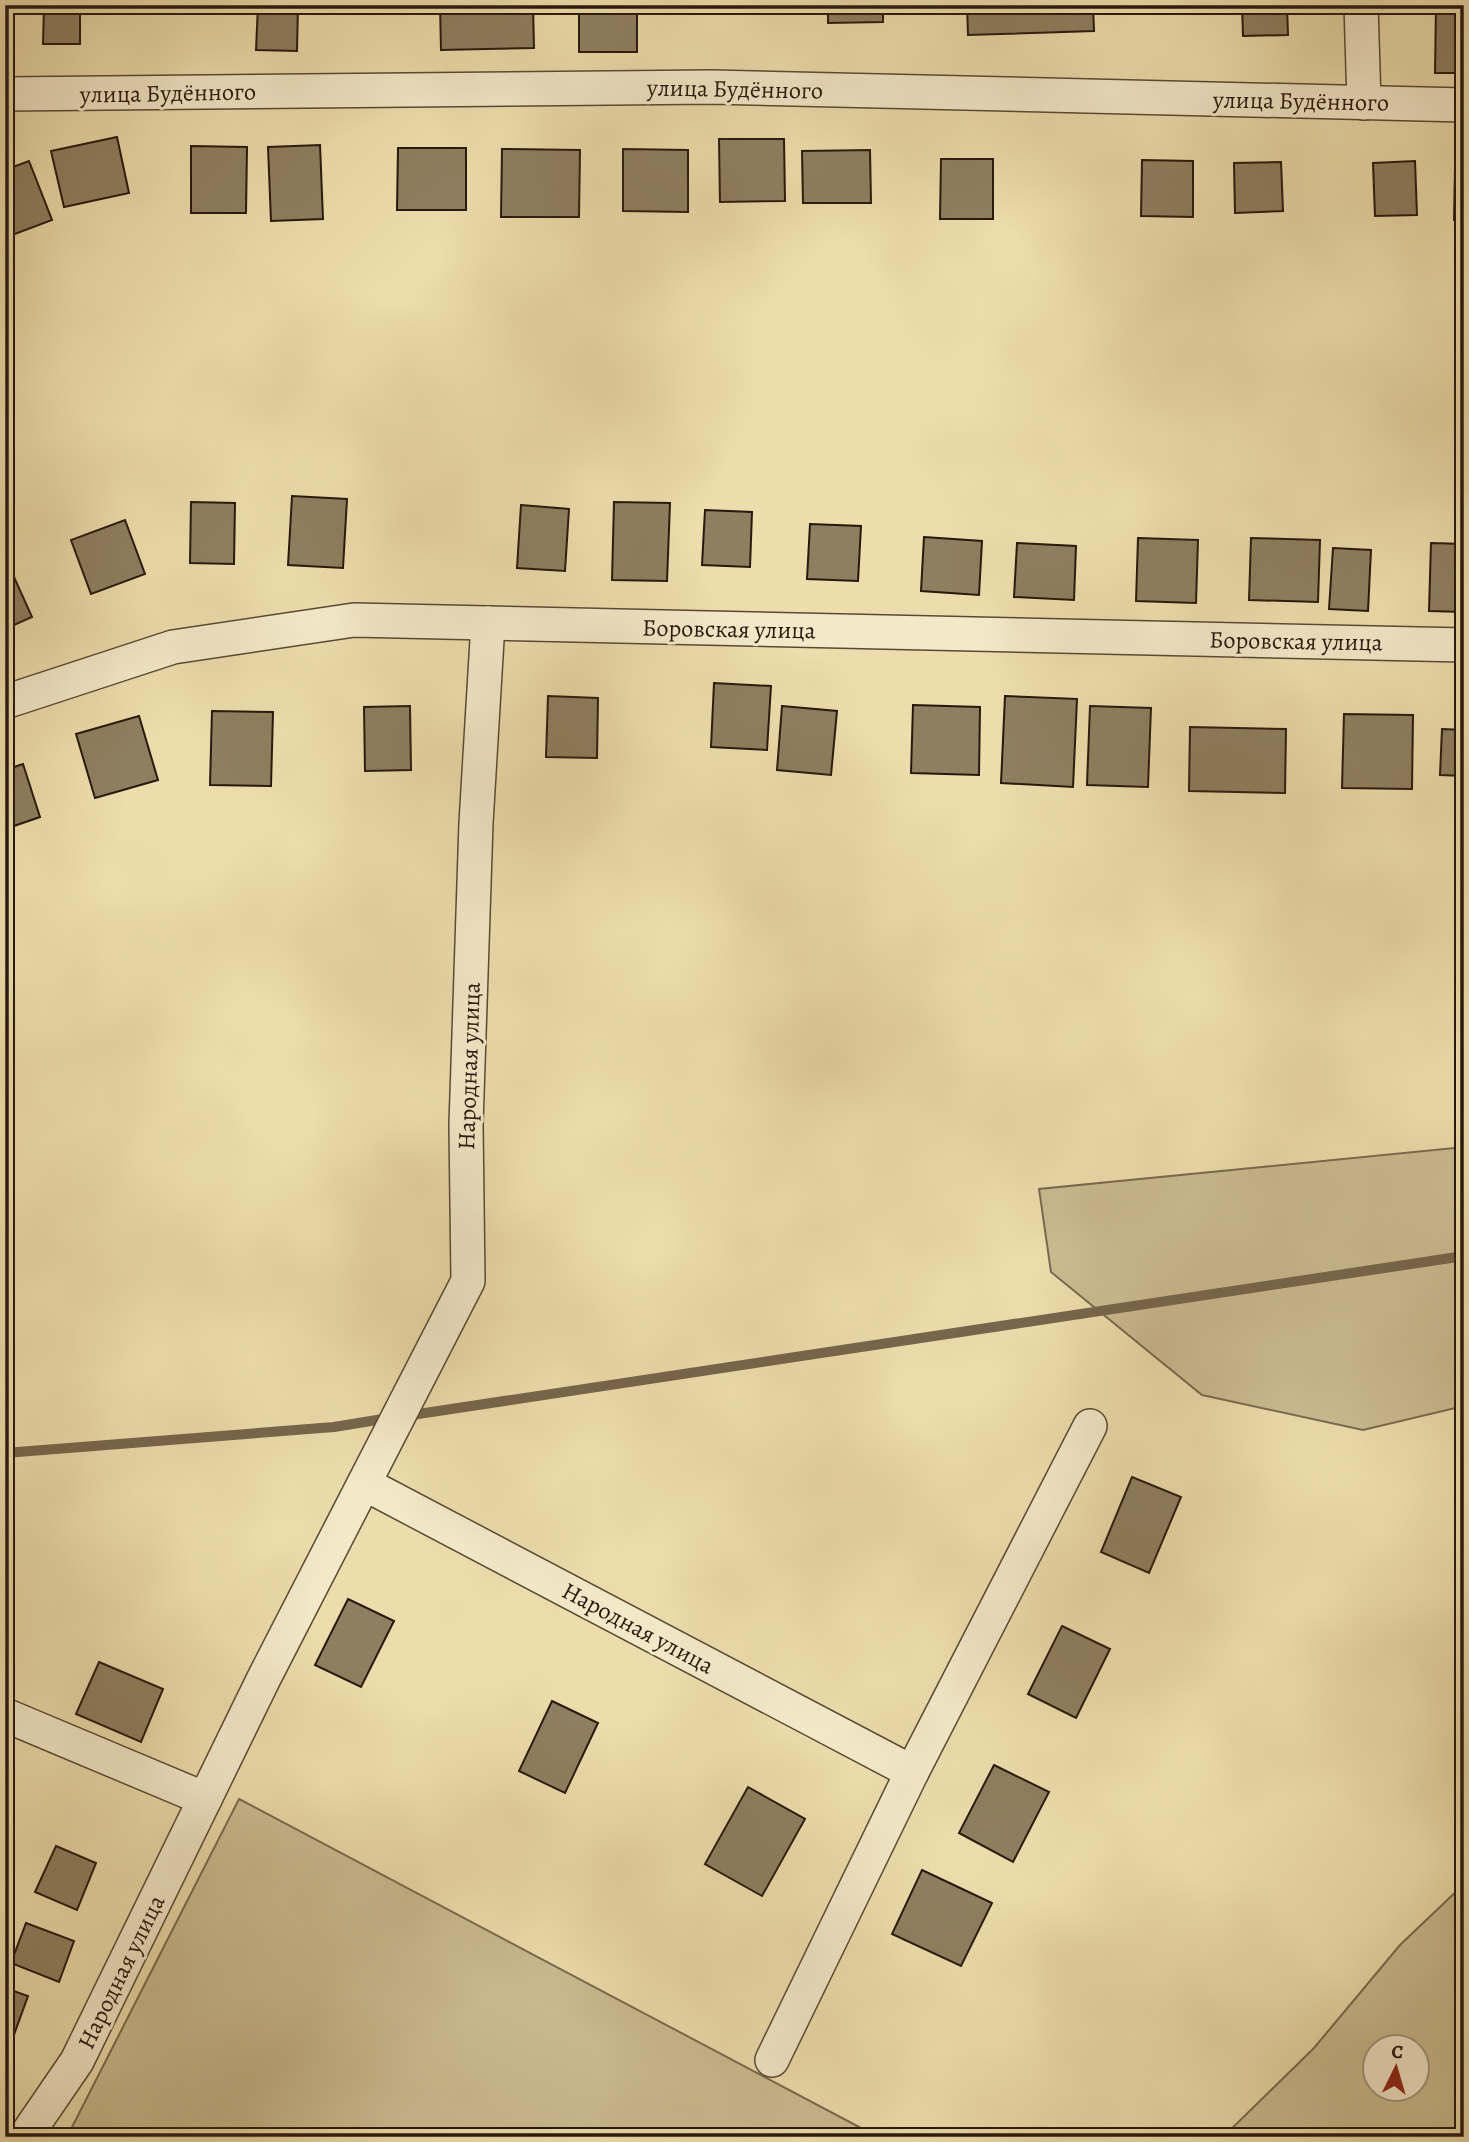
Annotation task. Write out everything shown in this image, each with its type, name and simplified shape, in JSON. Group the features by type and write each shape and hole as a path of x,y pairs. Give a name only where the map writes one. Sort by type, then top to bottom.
{"street":[{"path":"1361,5 1364,103"},
{"name":"улица Будённого","path":"5,94 712,87 1464,105"},
{"name":"Боровская улица","path":"5,702 173,647 355,620 1464,645"},
{"name":"Народная улица","path":"24,2137 77,2061 264,1678 468,1281 466,1125 477,823 488,623"},
{"path":"772,2060 912,1772 1090,1426"},
{"name":"Народная улица","path":"365,1484 912,1772"},
{"path":"5,1715 205,1799"}],"shaded area":[{"path":"1464,1147 1464,1406 1363,1430 1202,1395 1051,1272 1039,1189"},
{"path":"239,1799 878,2137 67,2137"},
{"path":"1464,1884 1464,2137 1223,2137 1314,2048 1400,1945"}],"building":[{"path":"44,5 80,5 80,44 43,44"},
{"path":"258,5 298,5 297,51 256,50"},
{"path":"440,5 533,5 534,48 441,50"},
{"path":"579,5 637,5 637,52 579,52"},
{"path":"828,5 883,5 883,22 828,23"},
{"path":"967,5 1093,5 1094,31 968,35"},
{"path":"1242,5 1287,5 1288,35 1243,36"},
{"path":"1436,5 1464,5 1464,73 1435,73"},
{"path":"117,137 129,193 64,207 51,151"},
{"path":"719,139 784,139 785,201 720,202"},
{"path":"320,145 323,219 271,221 268,147"},
{"path":"191,146 247,147 246,213 191,213"},
{"path":"398,148 466,148 466,210 397,210"},
{"path":"502,149 580,150 579,217 501,217"},
{"path":"623,149 688,150 688,212 623,211"},
{"path":"870,150 871,203 803,203 802,151"},
{"path":"941,159 993,159 993,219 940,219"},
{"path":"1142,160 1193,161 1193,217 1141,216"},
{"path":"29,161 52,220 7,237 5,170"},
{"path":"1415,161 1417,215 1375,216 1373,163"},
{"path":"1281,162 1283,211 1235,213 1234,163"},
{"path":"1455,168 1464,168 1464,220 1454,220"},
{"path":"292,496 347,499 343,568 288,565"},
{"path":"191,502 235,503 234,564 190,563"},
{"path":"614,502 670,503 667,581 612,580"},
{"path":"521,505 569,509 565,571 517,568"},
{"path":"705,510 752,512 750,567 702,565"},
{"path":"125,520 145,574 91,594 71,540"},
{"path":"810,524 861,526 858,581 807,579"},
{"path":"924,537 982,541 979,595 921,591"},
{"path":"1138,538 1198,540 1196,603 1136,601"},
{"path":"1251,538 1320,540 1318,602 1249,600"},
{"path":"1017,543 1076,546 1074,600 1014,597"},
{"path":"1431,543 1464,544 1464,612 1429,611"},
{"path":"1333,548 1371,550 1368,611 1329,609"},
{"path":"5,557 32,617 5,629"},
{"path":"714,683 771,686 767,750 711,747"},
{"path":"548,696 598,698 597,758 546,757"},
{"path":"1005,696 1077,699 1073,787 1001,783"},
{"path":"913,705 980,707 979,775 911,773"},
{"path":"410,706 411,770 365,771 364,707"},
{"path":"782,706 837,711 831,775 777,770"},
{"path":"1090,706 1151,708 1148,787 1087,785"},
{"path":"212,711 273,712 271,786 210,785"},
{"path":"1344,714 1413,715 1412,789 1342,788"},
{"path":"139,716 158,780 95,798 76,734"},
{"path":"1190,727 1286,729 1285,793 1189,791"},
{"path":"1442,729 1464,730 1464,776 1440,775"},
{"path":"23,764 40,817 5,829 5,770"},
{"path":"1132,1477 1181,1497 1149,1573 1101,1552"},
{"path":"348,1599 394,1621 361,1687 315,1665"},
{"path":"1062,1626 1110,1649 1076,1718 1028,1694"},
{"path":"99,1662 163,1689 141,1742 76,1714"},
{"path":"552,1701 598,1723 565,1793 519,1771"},
{"path":"994,1765 1049,1792 1013,1862 959,1833"},
{"path":"748,1787 805,1819 762,1896 705,1864"},
{"path":"56,1846 96,1863 77,1910 35,1892"},
{"path":"922,1870 992,1903 961,1966 892,1934"},
{"path":"26,1923 74,1941 59,1982 11,1963"},
{"path":"5,1988 28,1996 11,2043 5,2041"}],"waterway":[{"path":"405,1416 1464,1256"},
{"path":"5,1453 334,1427 389,1418"}]}
